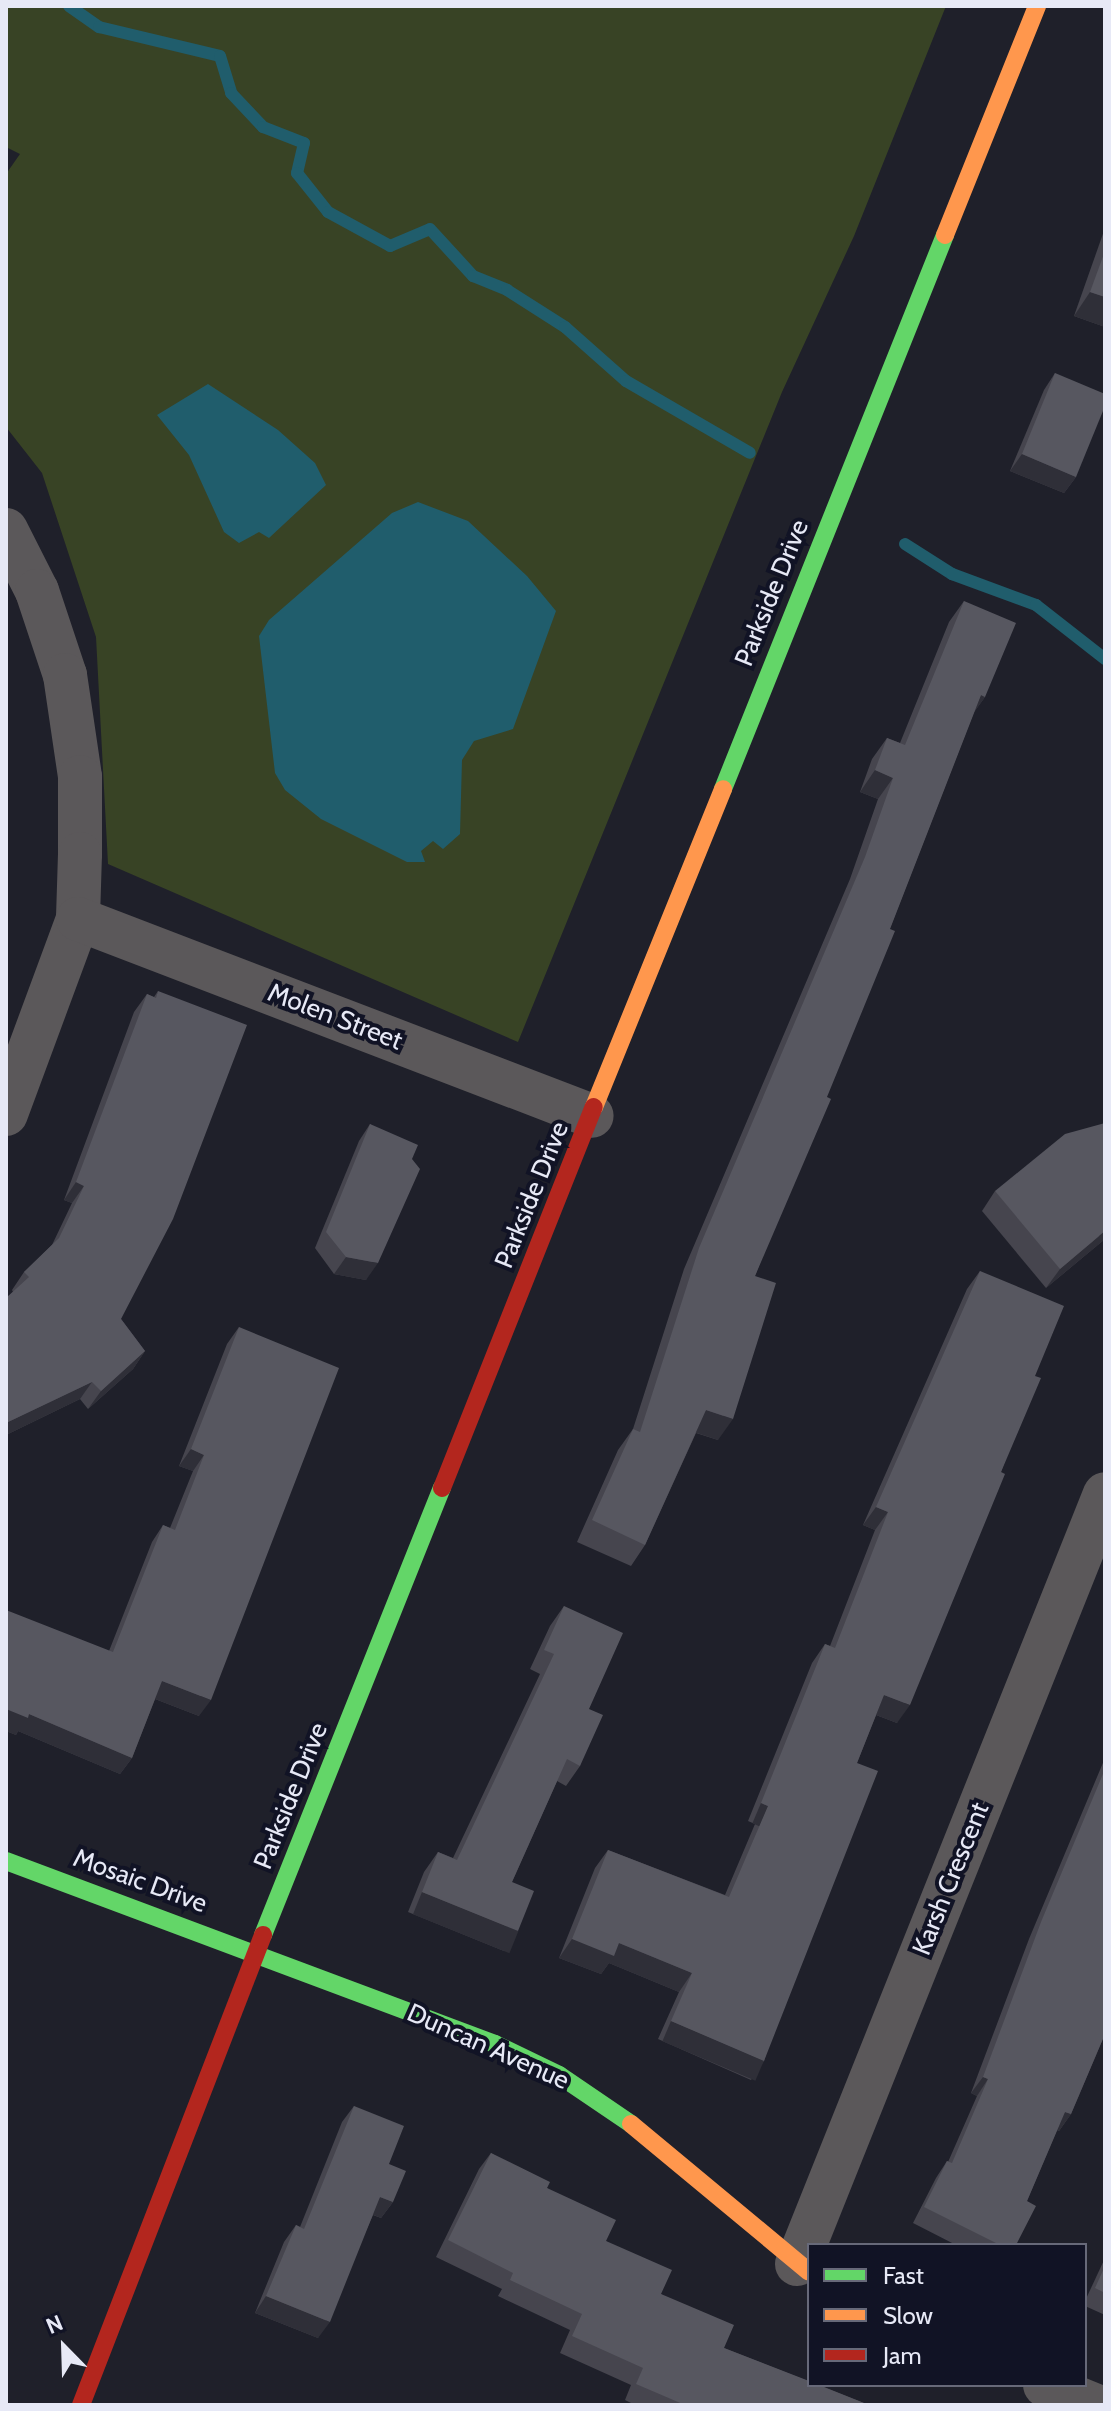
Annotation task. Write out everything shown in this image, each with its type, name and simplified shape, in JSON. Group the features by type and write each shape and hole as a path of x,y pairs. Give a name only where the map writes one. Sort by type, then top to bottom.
{"main road":[{"name":"Parkside Drive","path":"81,2405 256,1952 1037,6"},
{"name":"Mosaic Drive","path":"6,1861 256,1952"},
{"name":"Duncan Avenue","path":"256,1952 495,2044 559,2075 648,2136 803,2268"}],"street":[{"path":"6,530 54,638 72,713 80,777 78,919 6,1114"},
{"name":"Molen Street","path":"78,919 592,1116"},
{"name":"Karsh Crescent","path":"813,2243 1105,1494"},
{"path":"1050,2387 1094,2405"}],"green space":[{"path":"6,6 946,6 854,236 782,392 518,1042 108,864 96,637 42,473 6,427 6,174 20,154 6,147"}],"water":[{"path":"208,384 278,430 315,463 326,485 269,538 259,532 239,543 224,532 189,455 157,415"},
{"path":"418,502 468,521 527,576 556,611 513,729 474,741 462,760 460,834 443,849 433,841 421,851 425,862 407,862 321,819 285,790 275,773 259,636 269,620 392,513"}],"building":[{"path":"1105,251 1105,297 1090,292"},
{"path":"1055,373 1105,394 1105,406 1076,477 1022,454"},
{"path":"964,601 1016,623 985,697 981,695 890,929 895,931 827,1097 831,1099 755,1276 776,1283 733,1419 706,1410 645,1545 592,1520 633,1429 640,1432 699,1248 865,857 893,778 875,770 887,738 905,745"},
{"path":"158,991 247,1025 173,1219 121,1319 145,1351 101,1391 92,1382 6,1423 6,1298 29,1277 24,1272 59,1238 84,1186 76,1182 147,994 156,998"},
{"path":"1105,1123 1105,1231 1060,1269 995,1191 1065,1134"},
{"path":"370,1124 418,1145 412,1159 420,1169 378,1263 346,1257 326,1232"},
{"path":"980,1271 1064,1306 1035,1376 1041,1378 1001,1472 1005,1474 910,1705 884,1695 857,1763 878,1771 764,2061 671,2021 692,1973 619,1943 614,1956 572,1939 608,1850 729,1897 768,1806 761,1803 825,1644 835,1648 888,1512 876,1507"},
{"path":"239,1327 339,1368 211,1700 162,1681 132,1758 29,1714 28,1718 6,1709 6,1610 113,1652 163,1525 175,1530 204,1455 191,1449"},
{"path":"564,1606 623,1633 589,1709 603,1715 580,1766 567,1759 512,1882 534,1891 518,1931 422,1892 438,1852 457,1860 554,1654 544,1650"},
{"path":"1105,1769 1105,2034 1071,2114 1065,2112 1027,2201 1036,2206 1017,2243 996,2243 924,2207 947,2161 952,2163 988,2079 983,2077 1041,1922"},
{"path":"354,2106 404,2126 389,2164 406,2171 393,2202 380,2197 330,2322 266,2296 296,2225 304,2229"},
{"path":"491,2153 550,2182 547,2188 616,2220 606,2241 672,2270 661,2294 734,2325 724,2348 807,2380 807,2387 824,2387 869,2405 685,2405 636,2384 643,2368 572,2336 582,2314 510,2280 513,2273 448,2240"},
{"path":"1105,2266 1105,2293 1095,2288"}],"waterway":[{"path":"69,6 99,27 220,56 231,93 263,127 304,143 297,173 328,212 390,246 430,229 473,276 507,290 565,327 626,381 750,453"},
{"path":"905,544 952,574 1036,605 1105,659"}],"traffic: fast":[{"path":"723,789 945,235"},
{"path":"263,1935 442,1488"},
{"path":"6,1861 495,2044 559,2075 631,2124"}],"traffic: slow":[{"path":"945,235 1037,6"},
{"path":"594,1107 723,789"},
{"path":"631,2124 807,2270"}],"traffic: jam":[{"path":"442,1488 594,1107"},
{"path":"81,2405 263,1935"}]}
